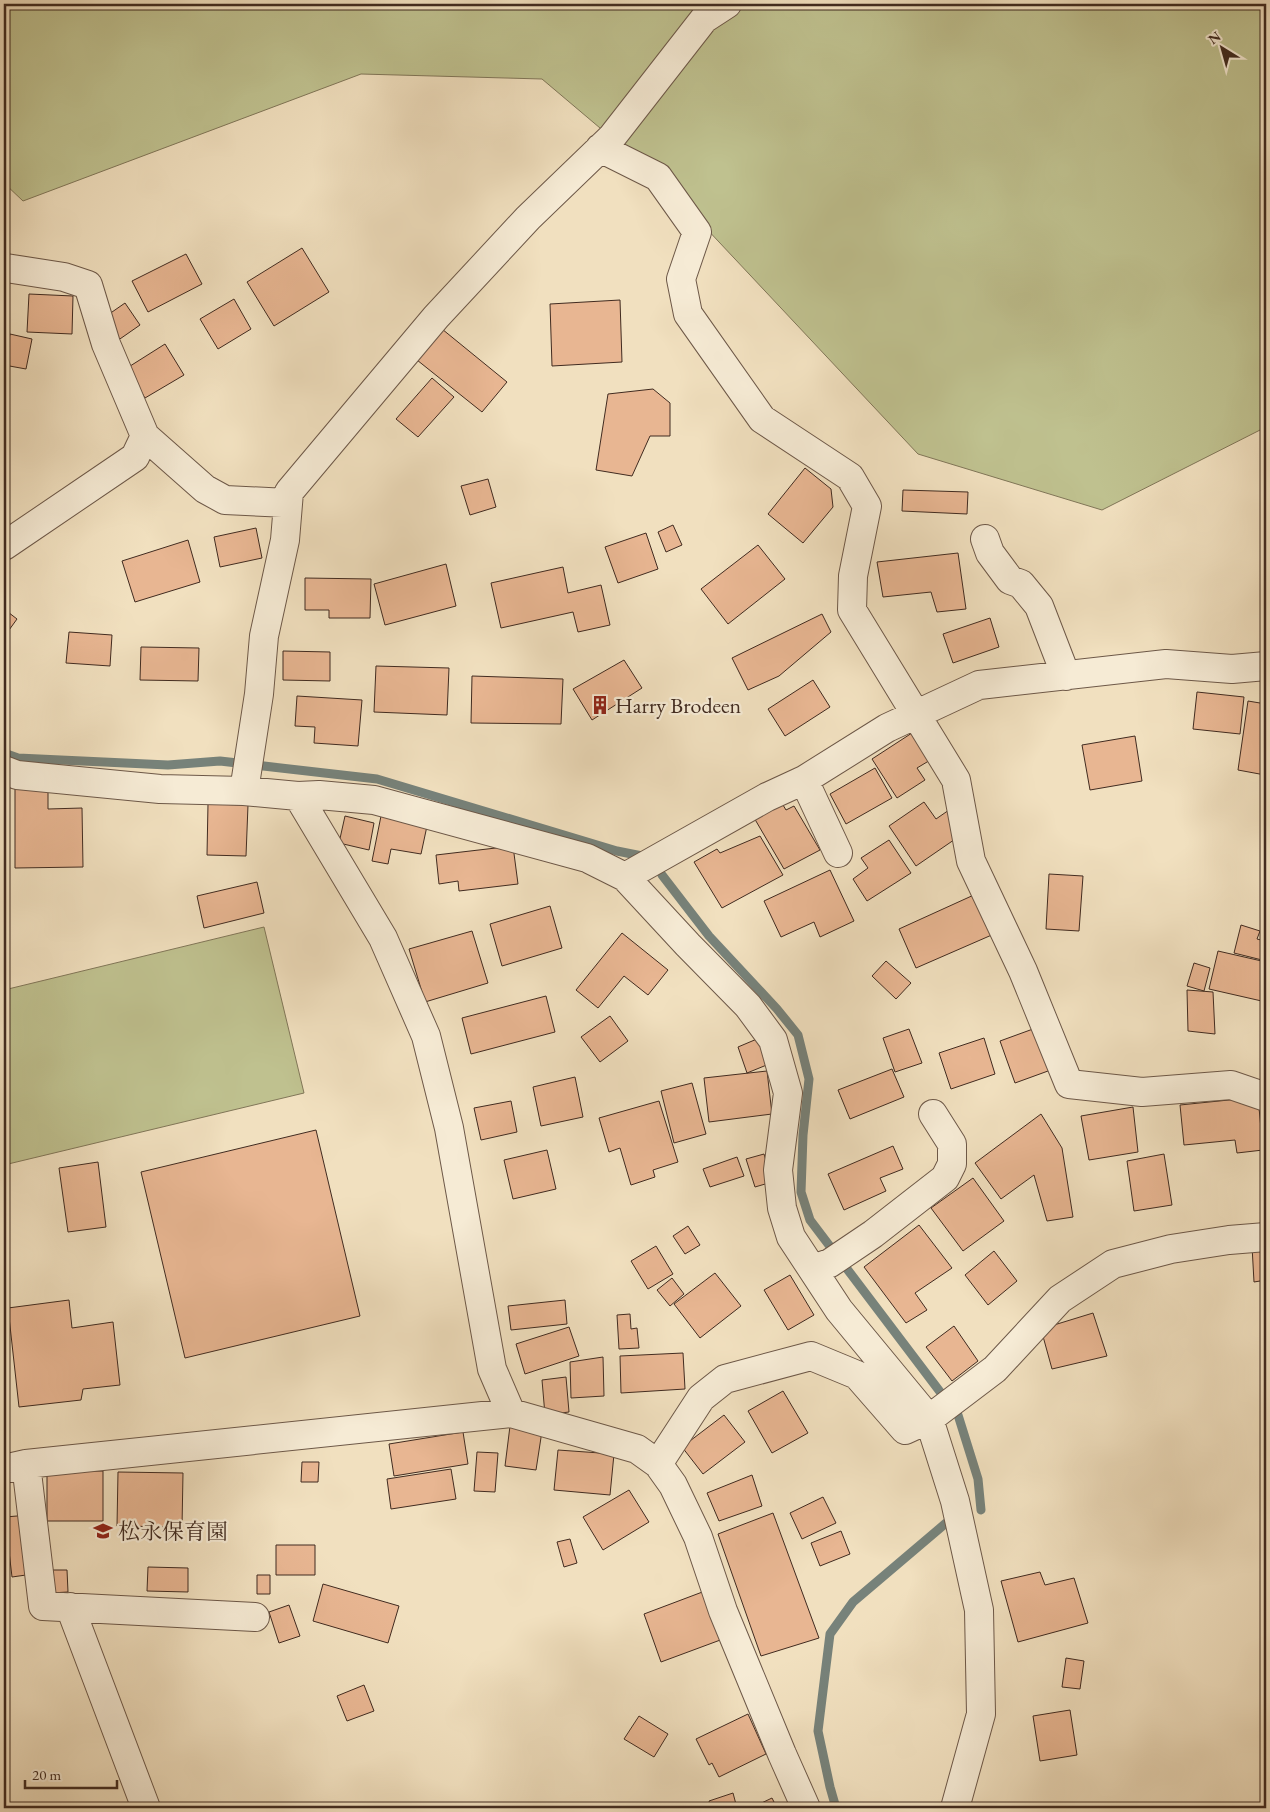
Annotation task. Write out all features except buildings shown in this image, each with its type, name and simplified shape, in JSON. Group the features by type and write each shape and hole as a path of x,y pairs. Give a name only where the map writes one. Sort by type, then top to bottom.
{"street":[{"path":"247,769 259,694 264,636 285,540 289,492 436,317 528,218 612,137 702,11 727,4"},
{"path":"600,148 658,177 697,232 681,279 688,314 762,419 850,477 867,506 853,576 852,610 956,780 971,861 1023,971 1069,1084 1142,1092 1231,1085 1266,1097"},
{"path":"6,268 64,277 88,285 106,344 145,436 205,488 225,500 288,502"},
{"path":"4,546 135,457 145,436"},
{"path":"985,539 990,553 1010,580 1021,584 1040,606 1066,676"},
{"path":"625,877 767,797 804,780 887,728 979,685 1166,664 1232,669 1266,666"},
{"path":"4,770 17,775 160,789 247,769 298,796 319,795 374,800 587,858 625,877 748,1006 773,1040 788,1093 778,1170 782,1208 791,1238 831,1260"},
{"path":"804,780 838,854"},
{"path":"298,796 384,938 426,1036 449,1128 492,1369 510,1413"},
{"path":"831,1260 873,1234 945,1178 952,1164 952,1144 933,1114"},
{"path":"658,1464 701,1398 725,1379 811,1356 857,1375 905,1430 929,1419 995,1369 1060,1299 1113,1264 1171,1249 1229,1240 1266,1237"},
{"path":"831,1260 839,1310 929,1419 955,1501 979,1610 981,1714 955,1808"},
{"path":"255,1617 43,1606 15,1467 510,1413 637,1449 658,1464 673,1485 698,1537 723,1611 806,1808"},
{"path":"70,1607 146,1808"}],"green space":[{"path":"4,4 1266,4 1266,427 1102,510 918,454 658,177 542,79 361,74 23,201 4,183"},
{"path":"264,927 304,1093 4,1165 4,990"}],"waterway":[{"path":"4,753 18,758 168,765 220,761 377,779 617,851 647,857"},
{"path":"662,875 709,936 777,1009 798,1035 809,1079 803,1135 801,1192 810,1220 944,1397"},
{"path":"958,1415 978,1479 981,1510"},
{"path":"836,1808 818,1731 830,1634 853,1602 946,1523"}],"place":[{"name":"Harry Brodeen","path":"600,705"},
{"name":"松永保育園","path":"103,1531"}]}
